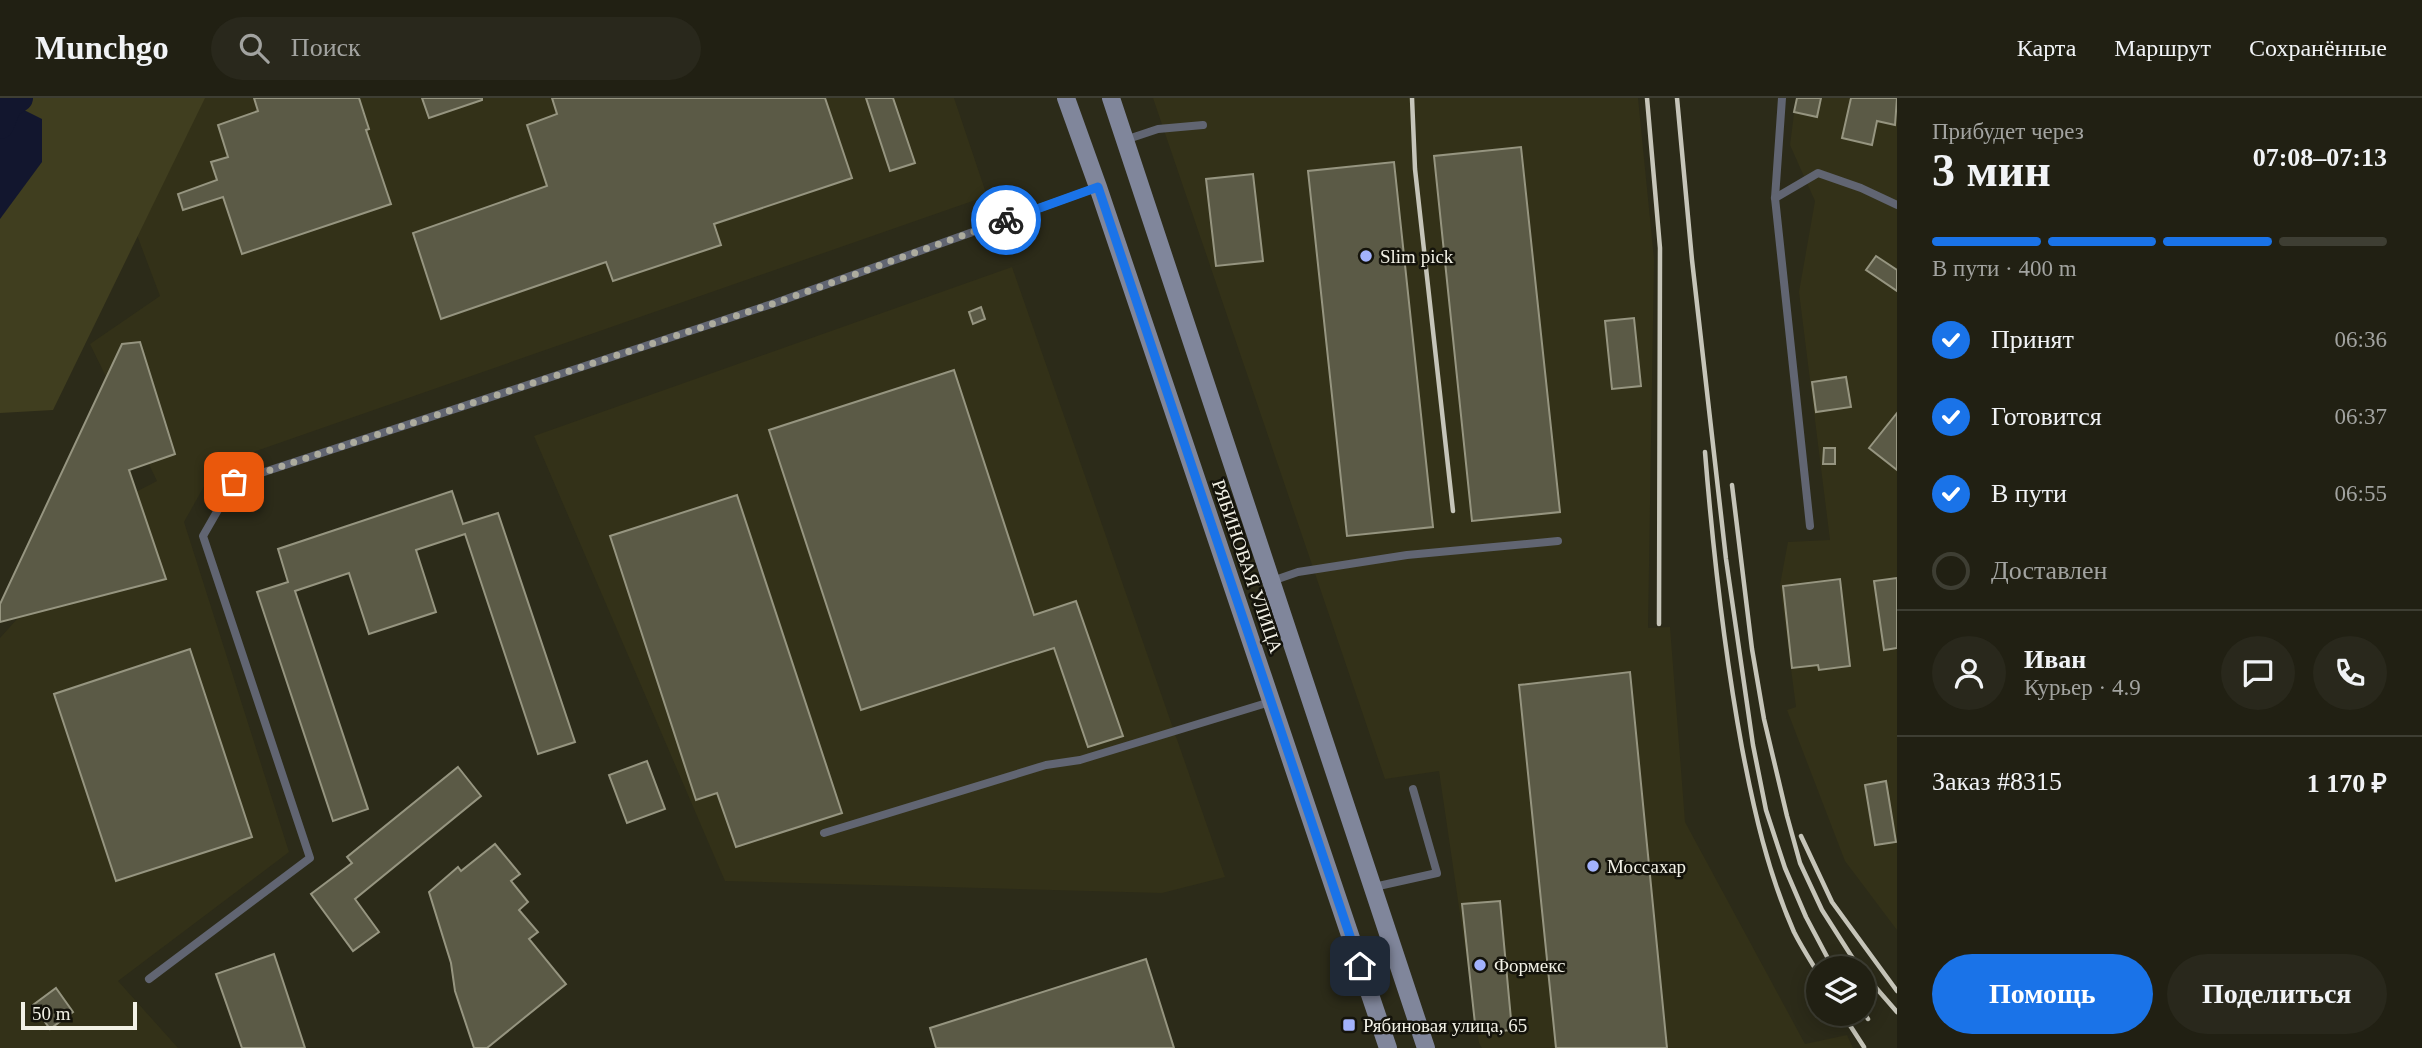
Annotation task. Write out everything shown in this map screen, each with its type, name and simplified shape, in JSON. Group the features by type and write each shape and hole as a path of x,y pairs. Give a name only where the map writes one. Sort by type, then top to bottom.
{"main road":[{"name":"РЯБИНОВАЯ УЛИЦА","path":"1066,98 1388,1048"},
{"name":"РЯБИНОВАЯ УЛИЦА","path":"1111,98 1426,1048"}],"lane":[{"path":"1782,98 1775,198 1810,526"},
{"path":"1125,140 1158,129 1203,125"},
{"path":"1775,198 1818,173 1861,188 1897,205"},
{"path":"149,979 310,858 203,536 234,482 775,303 1098,187"},
{"path":"1272,581 1298,572 1407,555 1558,541"},
{"path":"824,833 1046,765 1080,760 1271,702"},
{"path":"1374,887 1437,873 1413,789"}],"shaded area":[{"path":"0,98 205,98 53,410 0,413"},
{"path":"204,98 954,98 987,196 216,465 184,522 289,852 118,981 178,1048 0,1048 0,638 128,496 157,481 90,344 160,296 137,235"},
{"path":"1153,98 1638,98 1654,259 1648,628 1670,627 1685,822 1805,1044 1847,1035 1853,1048 1482,1048 1479,1043 1439,771 1385,779"},
{"path":"1796,98 1897,98 1897,930 1845,861 1787,710 1796,707 1780,585 1788,542 1830,540 1799,292 1815,201 1790,145"},
{"path":"1012,267 1225,877 1162,893 725,881 534,436"}],"water":[{"path":"0,98 42,119 42,162 0,219"}],"building":[{"path":"254,98 359,98 369,129 366,130 391,204 242,254 223,197 183,210 178,194 217,180 211,162 228,157 218,125 258,111"},
{"path":"422,98 482,98 482,100 429,118"},
{"path":"552,98 825,98 852,178 714,224 721,245 613,281 606,262 441,319 413,233 547,186 527,125 557,114"},
{"path":"866,98 893,98 915,163 890,171"},
{"path":"1797,98 1821,98 1817,117 1794,112"},
{"path":"1851,98 1897,98 1895,125 1877,121 1872,145 1842,138"},
{"path":"1521,147 1560,512 1472,521 1434,156"},
{"path":"1394,162 1433,527 1347,536 1308,171"},
{"path":"1253,174 1263,261 1216,266 1206,179"},
{"path":"1876,256 1897,270 1897,291 1866,270"},
{"path":"981,307 985,319 973,324 969,312"},
{"path":"1634,318 1641,386 1612,389 1605,321"},
{"path":"140,342 175,454 129,470 166,579 0,622 0,604 122,344"},
{"path":"954,370 1034,615 1076,601 1123,736 1088,747 1054,648 861,710 769,430"},
{"path":"1846,377 1851,407 1816,412 1812,382"},
{"path":"1897,413 1897,470 1869,448"},
{"path":"1824,448 1835,448 1835,464 1823,464"},
{"path":"452,491 463,524 498,513 575,742 538,754 465,534 416,550 436,612 369,634 349,573 295,591 368,809 333,821 257,592 288,582 278,549"},
{"path":"737,495 842,813 736,847 717,793 696,800 610,536"},
{"path":"1897,578 1897,648 1884,650 1874,581"},
{"path":"1840,579 1850,666 1819,670 1818,665 1792,668 1783,586"},
{"path":"190,649 252,837 116,881 54,694"},
{"name":"Моссахар","path":"1630,672 1667,1048 1556,1048 1519,685"},
{"path":"647,761 665,809 627,823 609,775"},
{"path":"458,767 481,796 355,899 379,932 353,951 311,894 352,863 347,857"},
{"path":"1886,781 1896,842 1875,845 1865,785"},
{"path":"495,844 520,874 511,881 528,902 519,910 538,932 529,939 566,984 487,1048 474,1048 455,991 451,963 429,892 458,867 461,871"},
{"path":"1500,901 1512,1030 1476,1033 1462,904"},
{"path":"274,954 305,1048 242,1048 216,974"},
{"path":"1146,959 1174,1048 936,1048 930,1028"},
{"path":"56,988 73,1012 50,1029 33,1005"}],"waterway":[{"path":"0,125 8,105 19,98"}],"railway":[{"path":"1412,98 1415,169 1453,511"},
{"path":"1647,98 1660,248 1659,624"},
{"path":"1677,98 1692,260 1726,559 1753,745 1766,810 1785,868 1827,956"},
{"path":"1705,452 1724,637 1742,748 1769,864 1785,910 1808,956"},
{"path":"1732,485 1752,649 1764,719 1787,816 1800,863 1822,910 1851,956"},
{"path":"1801,836 1832,902 1897,991"},
{"path":"1876,988 1897,1012"},
{"path":"1850,1026 1864,1047"}],"way so far":[{"path":"234,482 775,303 1006,220"}],"place":[{"name":"Slim pick","path":"1366,256"},
{"name":"Моссахар","path":"1593,866"},
{"name":"Формекс","path":"1480,965"},
{"name":"Рябиновая улица, 65","path":"1349,1025"}],"route":[{"path":"1006,220 1098,187 1360,966"}]}
